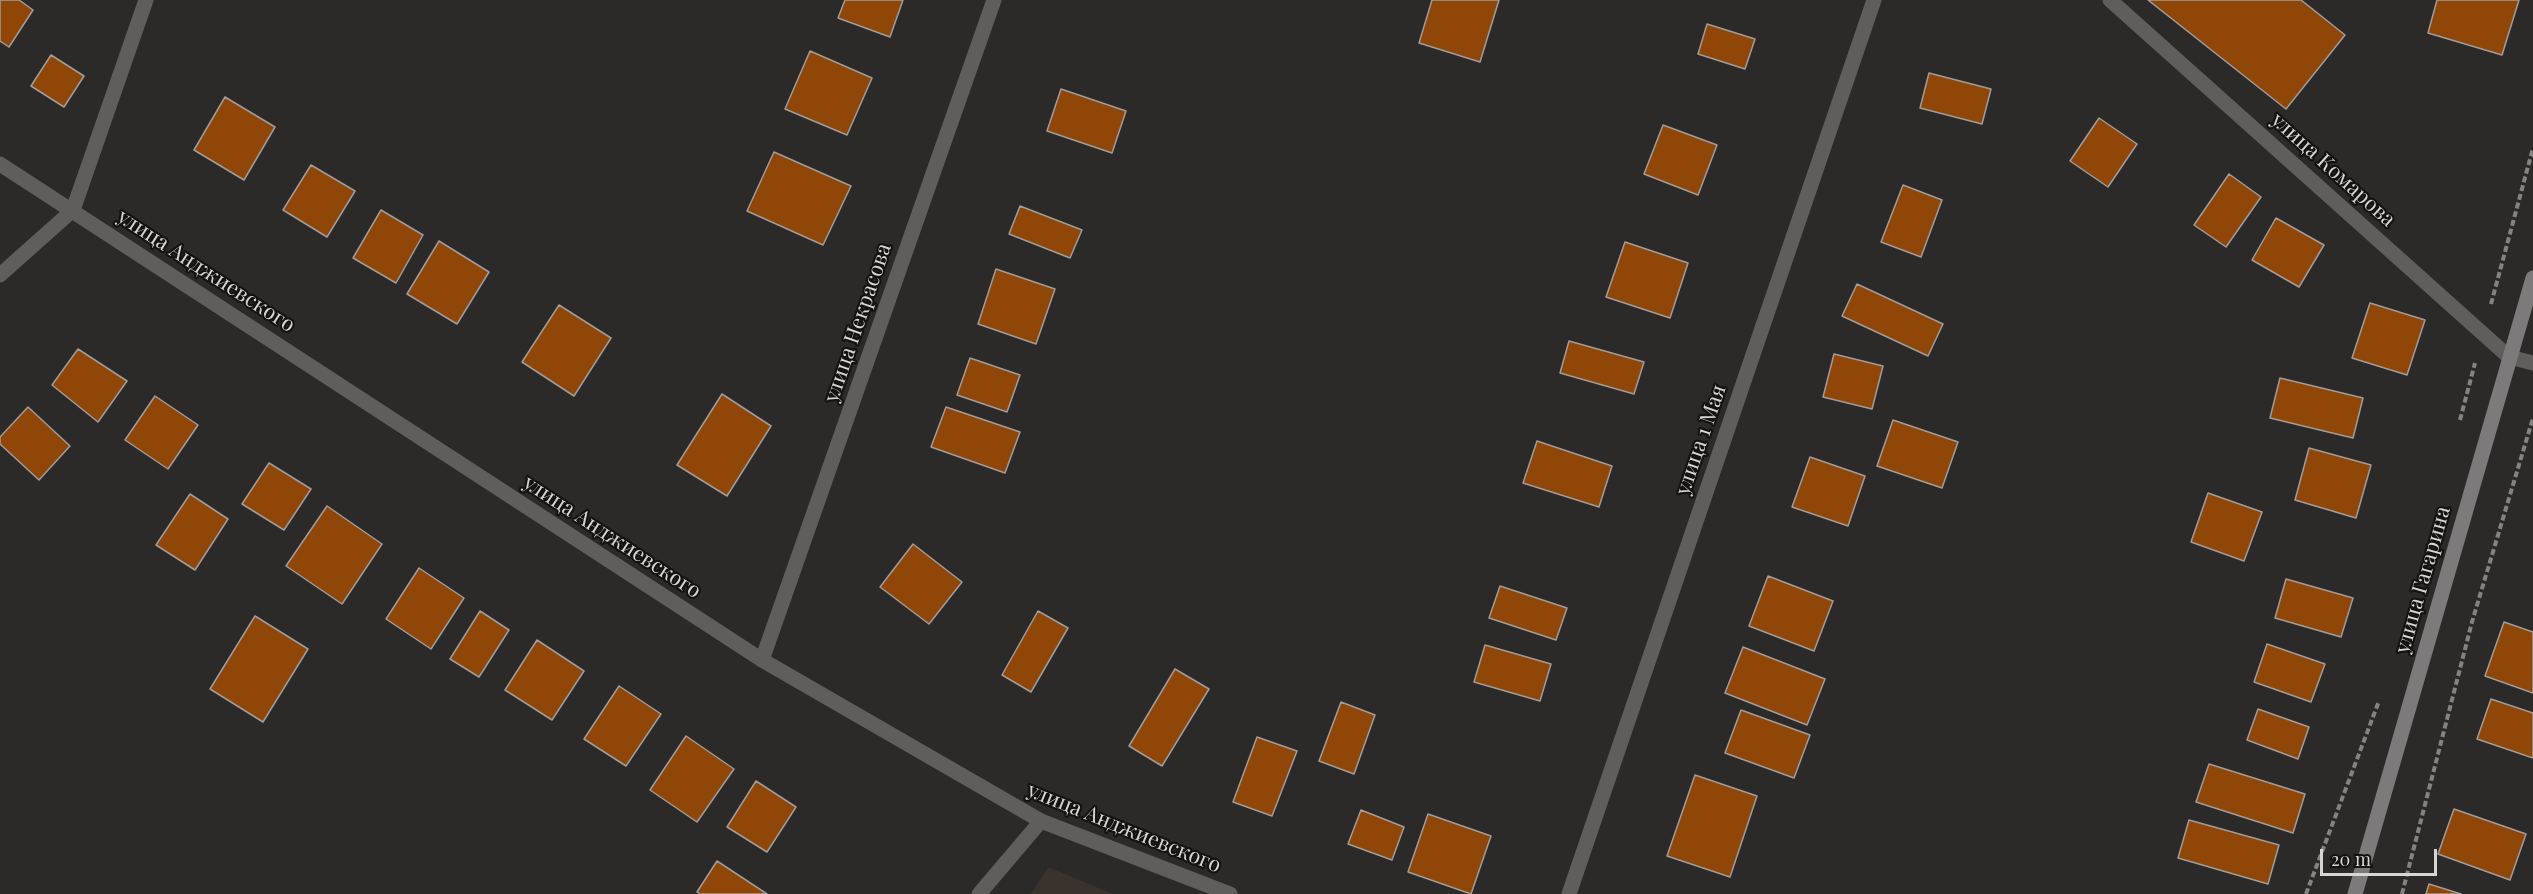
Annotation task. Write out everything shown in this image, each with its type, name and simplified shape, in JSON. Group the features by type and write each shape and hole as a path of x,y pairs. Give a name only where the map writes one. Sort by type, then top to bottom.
{"main road":[{"name":"улица Гагарина","path":"2355,894 2533,278"}],"street":[{"path":"0,275 73,210 146,0"},
{"name":"улица Некрасова","path":"762,660 994,0"},
{"name":"улица 1 Мая","path":"1569,894 1874,0"},
{"name":"улица Комарова","path":"2110,0 2509,357 2533,363"},
{"name":"улица Анджиевского","path":"0,164 762,660 1041,821 1230,894"},
{"path":"979,894 1041,821"}],"path":[{"path":"2459,422 2533,148"},
{"path":"2402,894 2472,622 2533,418"},
{"path":"2306,894 2382,693"}],"shaded area":[{"path":"1048,867 1113,894 1031,894"}],"building":[{"path":"0,0 19,0 33,10 9,47 0,41"},
{"path":"845,0 903,0 890,37 838,18"},
{"path":"1432,0 1499,0 1480,62 1419,43"},
{"path":"2148,0 2301,0 2345,35 2286,109"},
{"path":"2437,0 2519,0 2502,55 2428,33"},
{"path":"1707,24 1755,39 1745,69 1698,54"},
{"path":"810,51 872,78 847,135 785,109"},
{"path":"51,55 84,76 64,107 31,86"},
{"path":"1929,73 1991,89 1982,124 1920,108"},
{"path":"1061,89 1126,111 1112,153 1047,131"},
{"path":"225,97 275,127 244,180 194,150"},
{"path":"2099,118 2137,144 2108,187 2070,161"},
{"path":"1663,125 1717,145 1698,195 1644,174"},
{"path":"774,152 851,186 823,245 747,211"},
{"path":"311,165 355,191 327,237 283,210"},
{"path":"2229,174 2261,197 2226,247 2194,225"},
{"path":"1903,185 1942,200 1921,257 1881,242"},
{"path":"1020,206 1082,230 1070,258 1009,234"},
{"path":"381,210 423,235 396,283 353,258"},
{"path":"2276,218 2324,245 2299,287 2252,260"},
{"path":"439,241 489,272 457,324 407,294"},
{"path":"1625,242 1688,263 1670,318 1606,297"},
{"path":"996,269 1055,289 1036,344 978,324"},
{"path":"1857,284 1943,324 1928,356 1842,316"},
{"path":"2370,303 2425,320 2407,375 2352,358"},
{"path":"559,305 611,338 574,396 522,362"},
{"path":"1569,341 1644,362 1634,394 1560,373"},
{"path":"78,349 127,381 98,422 52,385"},
{"path":"1834,354 1883,366 1872,409 1823,397"},
{"path":"970,358 1020,375 1007,412 957,395"},
{"path":"2280,378 2363,398 2353,438 2270,418"},
{"path":"722,394 771,426 727,496 677,465"},
{"path":"155,396 198,425 168,469 125,440"},
{"path":"28,407 70,446 39,480 0,444 0,437"},
{"path":"946,407 1020,432 1005,473 931,447"},
{"path":"1893,420 1958,442 1942,488 1877,466"},
{"path":"1537,441 1612,466 1599,507 1523,483"},
{"path":"2309,448 2371,465 2356,518 2295,500"},
{"path":"1810,457 1865,476 1848,526 1792,507"},
{"path":"269,463 311,489 284,530 242,504"},
{"path":"2208,493 2262,512 2244,561 2191,542"},
{"path":"190,494 228,519 195,570 156,545"},
{"path":"327,506 382,544 342,604 286,566"},
{"path":"913,544 962,582 929,624 880,587"},
{"path":"419,568 464,598 431,649 386,619"},
{"path":"1768,576 1833,601 1814,651 1749,626"},
{"path":"2286,579 2353,598 2341,637 2275,618"},
{"path":"1500,586 1567,608 1556,640 1489,618"},
{"path":"480,611 509,630 479,677 450,659"},
{"path":"1038,611 1068,628 1031,692 1002,675"},
{"path":"255,616 308,649 263,722 210,689"},
{"path":"2504,622 2533,632 2533,693 2485,676"},
{"path":"537,640 584,671 552,720 505,690"},
{"path":"2267,644 2325,664 2311,702 2254,682"},
{"path":"1485,645 1551,664 1540,701 1474,682"},
{"path":"1743,647 1825,679 1807,725 1725,693"},
{"path":"1175,669 1209,689 1162,766 1129,746"},
{"path":"619,686 661,714 626,766 584,739"},
{"path":"2491,699 2533,713 2533,758 2477,739"},
{"path":"1341,702 1375,715 1354,774 1319,761"},
{"path":"2258,709 2309,727 2298,759 2247,740"},
{"path":"1741,710 1810,735 1794,778 1725,753"},
{"path":"686,736 734,769 697,822 650,790"},
{"path":"1257,737 1297,751 1272,816 1233,802"},
{"path":"2209,764 2305,794 2293,833 2196,802"},
{"path":"1695,775 1757,796 1730,877 1667,856"},
{"path":"756,781 796,807 767,852 727,827"},
{"path":"2454,809 2526,834 2510,880 2438,854"},
{"path":"1361,810 1404,827 1392,860 1348,844"},
{"path":"1428,814 1491,836 1471,894 1408,872"},
{"path":"2189,820 2279,845 2268,884 2178,858"},
{"path":"717,861 767,894 700,894 697,892"},
{"path":"2429,884 2461,894 2426,894"}]}
